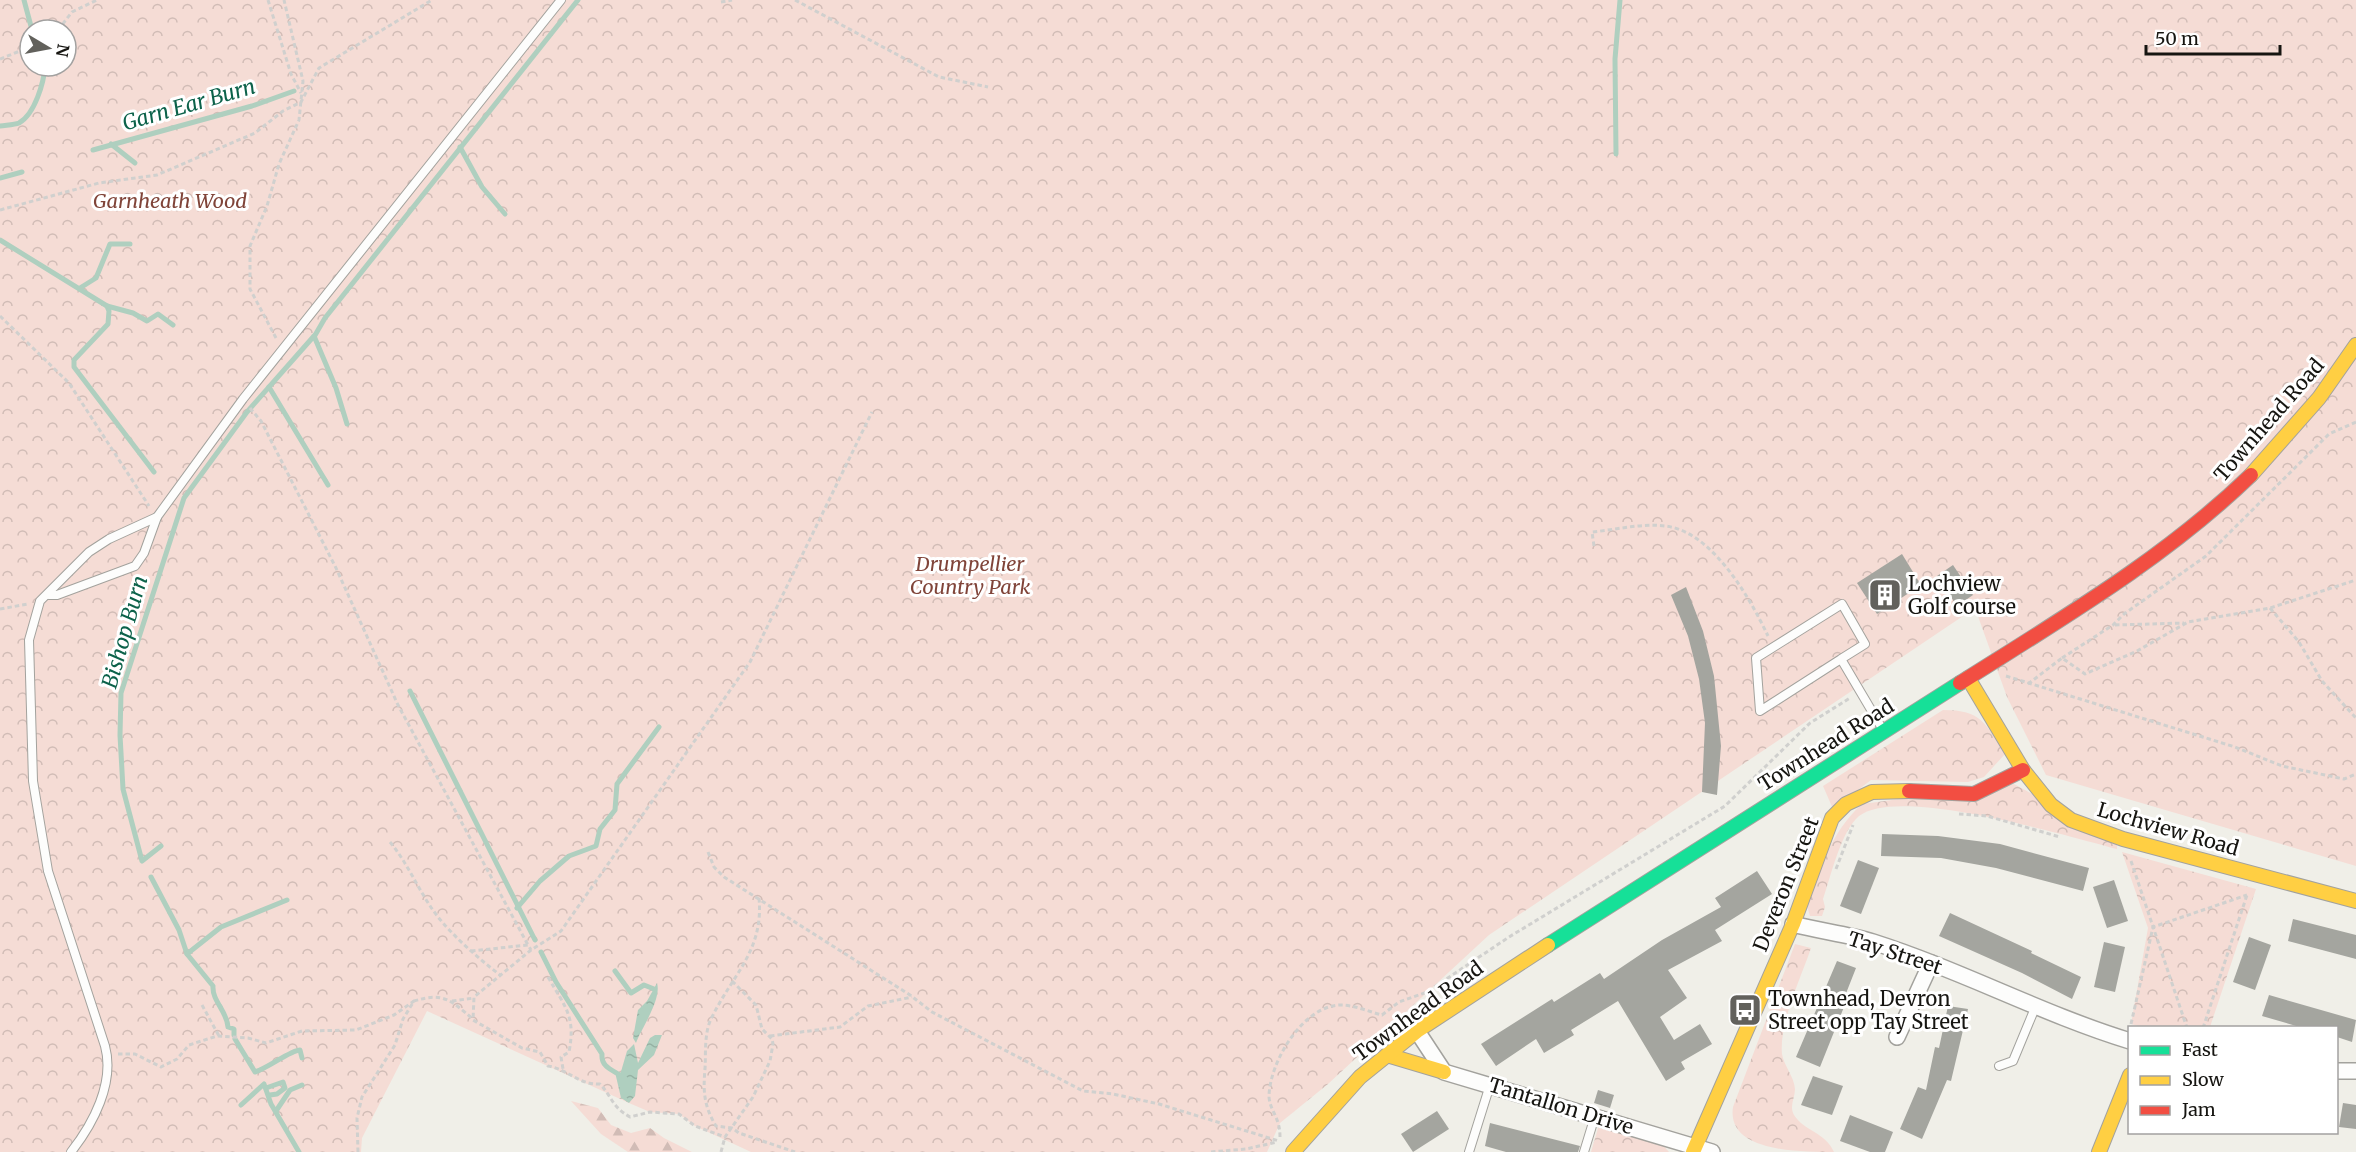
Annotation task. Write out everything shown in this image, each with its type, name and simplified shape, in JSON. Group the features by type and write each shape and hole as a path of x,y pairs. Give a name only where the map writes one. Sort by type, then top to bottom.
{"street":[{"name":"Townhead Road","path":"1296,1149 1360,1077 1417,1031 2104,592 2187,532 2270,454 2323,392 2356,345"},
{"name":"Lochview Road","path":"1968,678 2023,770 2051,805 2072,820 2123,839 2356,901"},
{"name":"Deveron Street","path":"1694,1149 1793,924 1825,831 1832,818 1846,804 1872,792 1895,790 1974,794 2023,770"},
{"name":"Tay Street","path":"1793,924 1872,942 1931,963 2034,1008 2128,1040"},
{"path":"1897,1037 1931,963"},
{"path":"1417,1031 1444,1072"},
{"name":"Tantallon Drive","path":"1388,1055 1595,1116 1694,1149 1712,1152"},
{"path":"2338,1071 2356,1071"},
{"path":"2099,1152 2128,1081"}],"lane":[{"path":"49,595 57,595 135,566 144,554 157,517 243,399 561,0"},
{"path":"71,1152 88,1130 102,1093 108,1068 107,1054 48,871 33,781 30,640 40,601 49,595 88,552 109,539 157,517"},
{"path":"1842,604 1865,644 1842,659 1760,711 1756,658 1842,604"},
{"path":"1842,659 1884,732"},
{"path":"1999,1066 2013,1061 2034,1008"},
{"path":"1468,1152 1490,1085"},
{"path":"1584,1152 1595,1116"}],"path":[{"path":"67,18 72,12 97,0"},
{"path":"268,0 291,74 302,95"},
{"path":"284,0 303,81 299,120 279,164 267,206 250,246 250,289 284,349"},
{"path":"0,210 99,183 157,175 255,133 283,111 301,102 319,69 432,0"},
{"path":"720,2 732,0"},
{"path":"795,0 939,77 988,87"},
{"path":"0,59 18,52"},
{"path":"0,316 69,383 157,517"},
{"path":"452,1002 474,998 531,950 561,931 750,662 872,412"},
{"path":"255,414 322,542 398,705 531,950"},
{"path":"2028,684 2062,657 2113,625 2124,614 2205,556 2329,434 2356,422"},
{"path":"1594,546 1592,532 1648,526 1667,526 1702,543 1724,563 1742,589 1773,646"},
{"path":"2113,625 2187,623 2270,608 2356,580"},
{"path":"0,609 40,601"},
{"path":"2270,608 2299,642 2322,681 2356,718"},
{"path":"2062,657 2085,674 2137,651 2187,623"},
{"path":"1984,668 2028,684 2235,747 2282,766 2344,779 2356,774"},
{"path":"1280,1141 1280,1123 1269,1101 1270,1082 1276,1064 1290,1041 1312,1015 1341,1005 1382,1015 1399,1002 1427,992 1519,931 1725,806 1810,723 1859,692"},
{"path":"1954,814 1987,816 2064,839"},
{"path":"1833,876 1853,823"},
{"path":"390,842 405,859 437,916 471,951 500,975"},
{"path":"708,852 714,867 724,877 932,1012 1083,1091 1113,1094 1159,1104 1280,1141 1296,1149"},
{"path":"2141,860 2130,858 2186,1026"},
{"path":"2204,1026 2247,895 2252,873"},
{"path":"2153,927 2247,895"},
{"path":"759,898 761,919 758,936 710,1021 706,1041 704,1083 706,1110 716,1126 732,1128 795,1152"},
{"path":"2130,1026 2153,927"},
{"path":"471,951 528,945"},
{"path":"548,977 573,1026 569,1052 561,1057 563,1069"},
{"path":"721,1152 725,1137 753,1097 770,1061 773,1044 762,1029 756,1005 732,981"},
{"path":"107,1054 135,1054 161,1067 177,1059 189,1045 219,1036 266,1042 302,1031 356,1030 394,1015 414,1001 433,995 452,1002 473,1019 522,1048 540,1052 548,1066 563,1069 589,1084 600,1084 608,1093 615,1109 630,1117 650,1112 679,1113 694,1126 725,1137"},
{"path":"769,1036 840,1028 868,1006 912,997"},
{"path":"473,1019 474,998"},
{"path":"358,1152 357,1118 362,1097 395,1045 403,1019 414,1001"},
{"path":"202,1005 219,1036"},
{"path":"1211,1152 1246,1149 1280,1141"}],"green space":[{"name":"Drumpellier Country Park","path":"0,0 2356,0 2356,866 2046,775 2007,697 1975,608 1489,935 1328,1084 1280,1123 1267,1152 751,1152 695,1126 679,1114 650,1112 427,1011 362,1138 361,1152 0,1152"},
{"path":"1943,710 1966,713 1981,720 2005,754 1984,777 1968,782 1871,780 1833,809 1823,786"},
{"path":"2014,784 2117,841 2117,849 2024,825 1945,809 1909,806 1879,808 1859,816 1847,832 1823,899 1825,907 1822,916 1810,916 1807,906 1834,839 1862,804"},
{"path":"2122,852 2256,889 2210,1026 2131,1024 2148,928"},
{"path":"1795,944 1811,948 1787,1015 1782,1054 1795,1089 1792,1105 1794,1115 1803,1125 1825,1140 1834,1152 1785,1150 1768,1146 1753,1141 1741,1133 1734,1122 1733,1107"},
{"path":"571,1101 598,1108 611,1125 631,1133 650,1128 692,1152 628,1152 601,1134"},
{"path":"1599,1125 1661,1143 1669,1152 1591,1152"}],"water":[{"path":"657,983 657,997 636,1043 633,1038 638,1010 647,1001"},
{"path":"662,1035 654,1055 638,1070 635,1096 629,1103 621,1098 615,1072 620,1075 627,1051 634,1044 638,1063 650,1038"}],"building":[{"name":"Lochview Golf course","path":"1902,554 1921,585 1877,614 1857,583"},
{"path":"1953,565 1973,595 1957,606 1937,576"},
{"path":"1686,587 1703,631 1714,676 1721,746 1717,795 1702,792 1705,723 1699,679 1688,636 1671,595"},
{"path":"1882,834 1938,836 2000,844 2089,868 2083,891 1996,868 1941,858 1881,856"},
{"path":"1858,860 1879,868 1861,914 1840,906"},
{"path":"1757,871 1772,894 1715,930 1722,941 1668,970 1687,998 1660,1017 1674,1040 1700,1024 1712,1044 1681,1062 1685,1069 1666,1081 1618,1001 1571,1030 1574,1035 1544,1053 1536,1039 1496,1066 1481,1044 1552,999 1554,1002 1600,973 1604,979 1662,940 1721,907 1715,898"},
{"path":"2114,880 2128,921 2107,928 2093,887"},
{"path":"1950,913 2032,951 2031,953 2081,977 2072,999 2022,973 1939,936"},
{"path":"2293,919 2356,935 2356,959 2288,941"},
{"path":"2249,937 2271,945 2255,990 2233,982"},
{"path":"2104,942 2125,947 2115,992 2094,987"},
{"path":"1837,961 1856,968 1843,1001 1846,1002 1820,1067 1796,1057"},
{"path":"2269,995 2356,1020 2352,1042 2338,1037 2338,1026 2296,1026 2262,1016"},
{"path":"1948,1006 1968,1009 1951,1081 1947,1080 1922,1139 1900,1129 1918,1087 1926,1090 1935,1047 1939,1048"},
{"path":"1813,1076 1843,1086 1832,1115 1801,1105"},
{"path":"1598,1090 1614,1095 1610,1108 1594,1103"},
{"path":"2343,1103 2356,1105 2356,1129 2339,1127"},
{"path":"1437,1111 1449,1129 1413,1152 1401,1134"},
{"path":"1850,1115 1893,1132 1885,1152 1870,1152 1840,1141"},
{"path":"1490,1123 1580,1146 1578,1152 1506,1152 1485,1146"}],"waterway":[{"name":"Garn Ear Burn","path":"24,0 29,18"},
{"path":"314,337 325,318 578,0"},
{"path":"1616,154 1615,59 1620,0"},
{"name":"Garn Ear Burn","path":"0,126 12,125 25,119 34,105 43,78"},
{"name":"Garn Ear Burn","path":"93,150 252,106 294,91"},
{"path":"111,144 135,163"},
{"path":"460,147 482,187 505,214"},
{"path":"0,178 22,172"},
{"path":"0,240 107,306 108,324 74,360 74,367 154,472"},
{"path":"80,288 96,278 110,244 130,244"},
{"path":"107,306 133,313 147,321 158,314 173,325"},
{"name":"Bishop Burn","path":"161,846 142,861 123,789 120,735 121,693 184,498 247,412 314,336 336,388 347,424"},
{"path":"269,387 328,485"},
{"path":"410,691 535,940"},
{"path":"517,908 540,881 569,856 596,846 600,829 615,810 617,784 659,727"},
{"path":"151,877 179,930 187,954 213,986 228,1027 234,1029 234,1035"},
{"path":"187,954 221,927 287,900"},
{"path":"541,952 556,982 602,1054 605,1064 620,1075"},
{"path":"615,971 631,993 644,985 654,989"},
{"path":"235,1039 255,1072 296,1051 300,1050 302,1058"},
{"path":"266,1088 283,1082 285,1088 277,1094 270,1095"},
{"path":"241,1105 264,1084 271,1104 299,1152"},
{"path":"276,1111 290,1090 302,1085"}],"traffic: fast":[{"path":"1548,945 1960,683"}],"traffic: slow":[{"path":"2251,475 2319,398 2356,345"},
{"path":"1968,678 2023,770 2051,805 2071,820 2123,839 2356,901"},
{"path":"1693,1152 1793,924 1832,818 1846,804 1872,792 1909,791"},
{"path":"1293,1152 1360,1077 1417,1031 1548,945"},
{"path":"1387,1055 1444,1072"},
{"path":"2099,1152 2128,1080"}],"traffic: jam":[{"path":"1960,683 2074,611 2147,561 2183,534 2251,475"},
{"path":"1909,791 1974,794 2023,770"}],"place":[{"name":"Lochview Golf course","path":"1885,595"},
{"name":"Townhead, Devron Street opp Tay Street","path":"1745,1010"}],"park label":[{"name":"Garnheath Wood","path":"170,201"}]}
